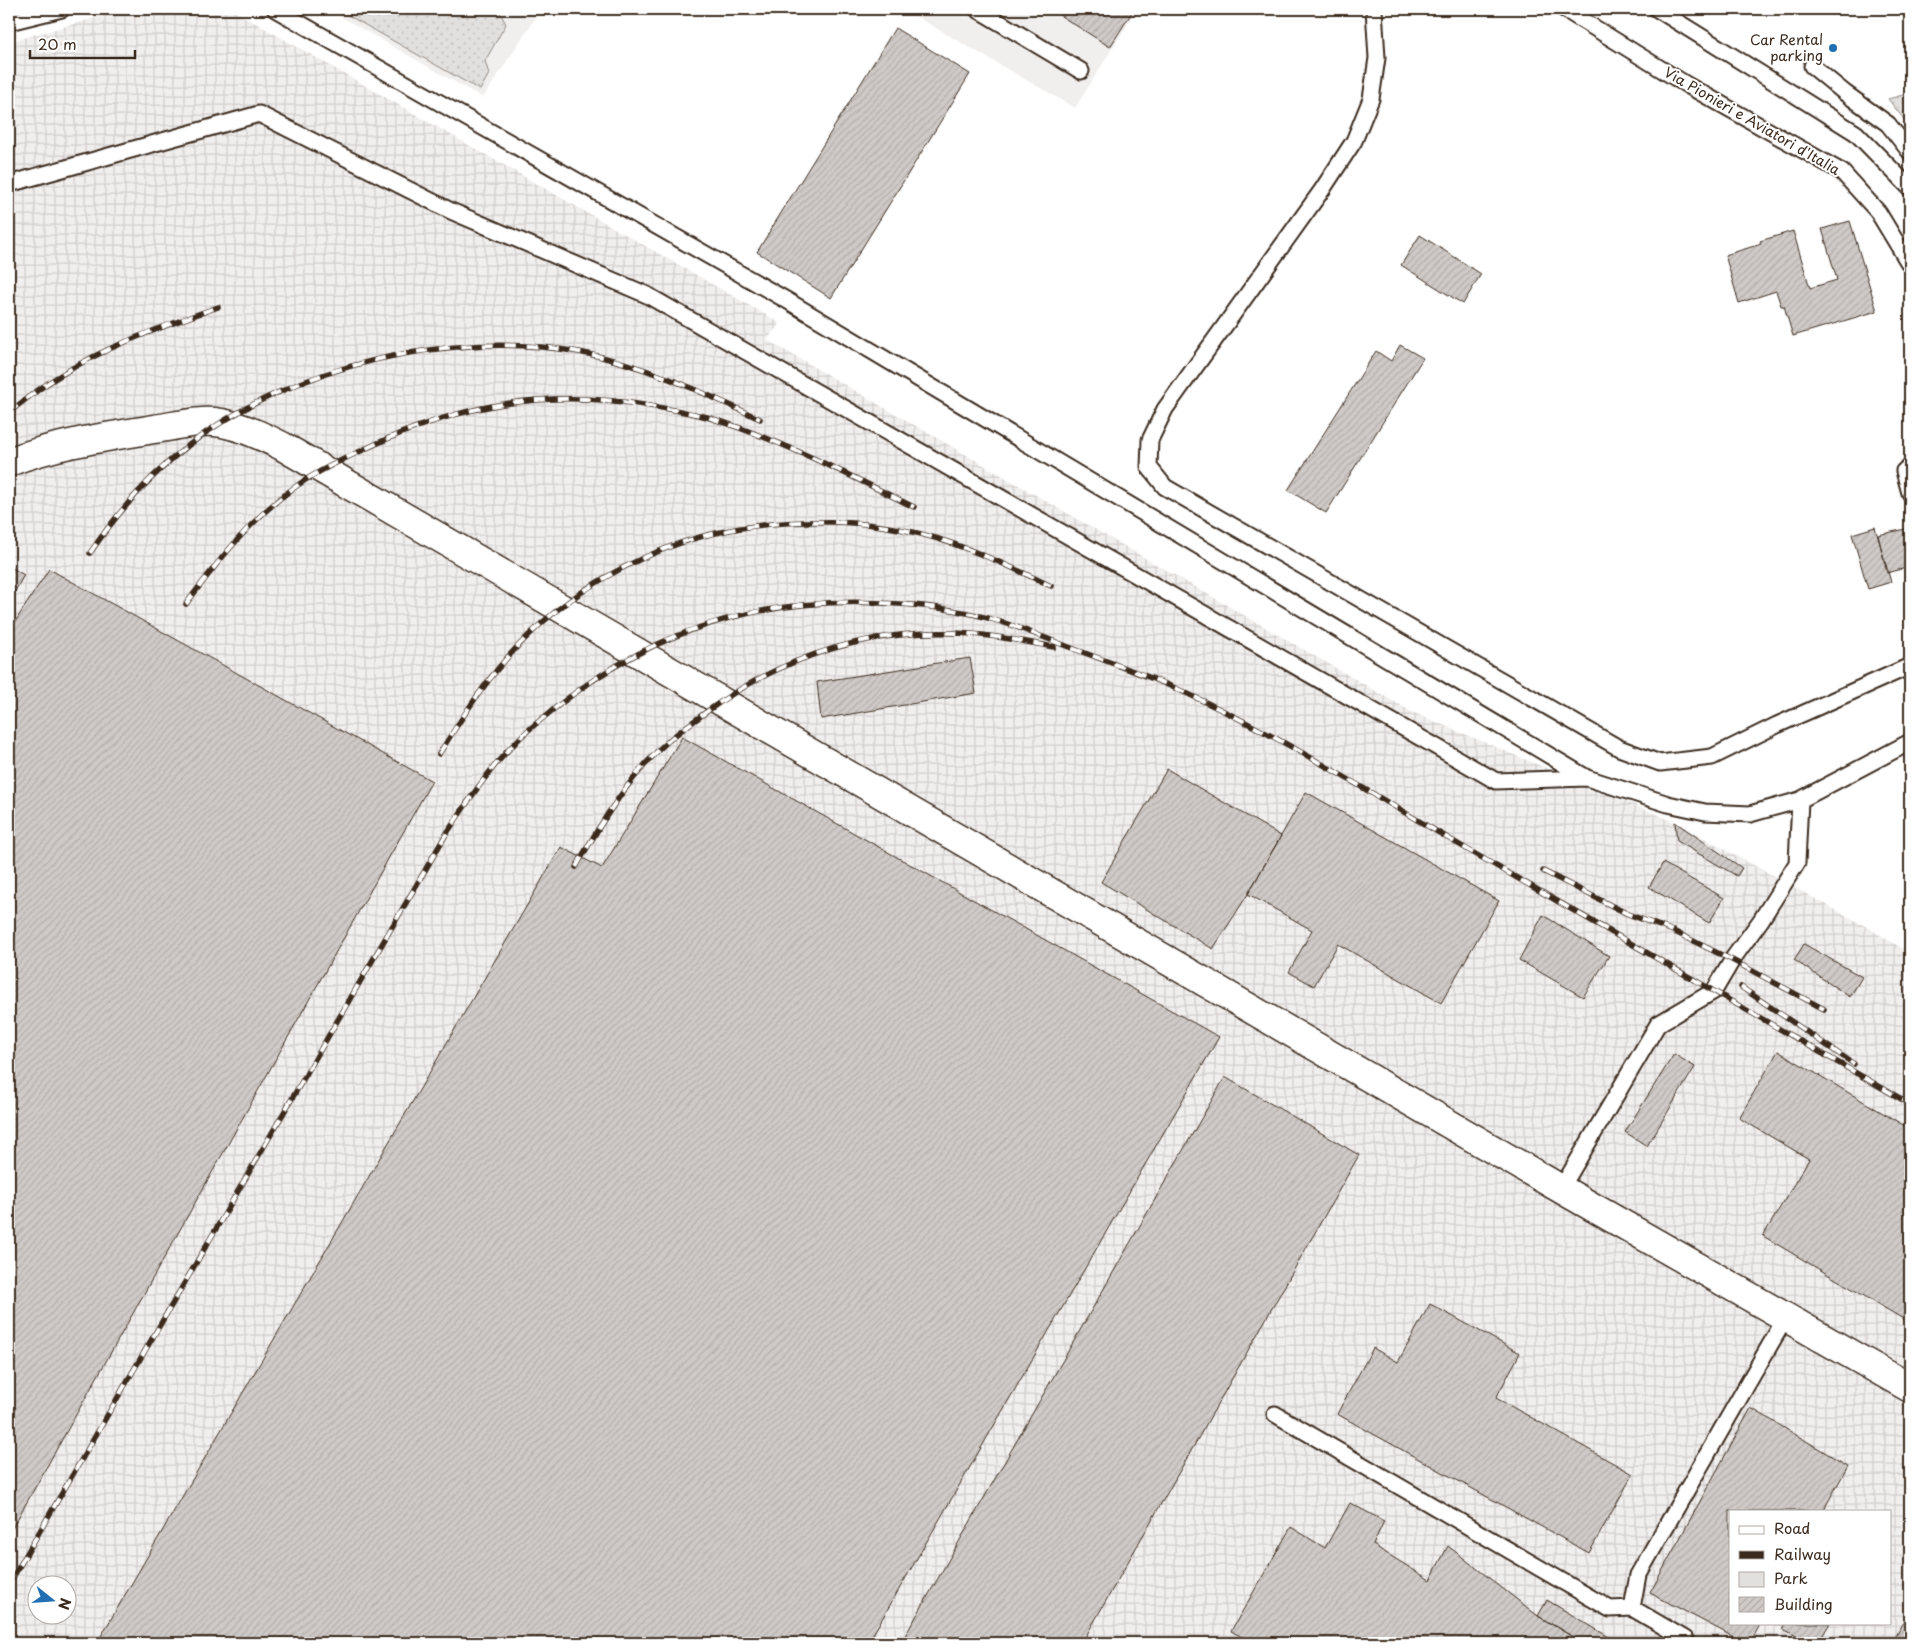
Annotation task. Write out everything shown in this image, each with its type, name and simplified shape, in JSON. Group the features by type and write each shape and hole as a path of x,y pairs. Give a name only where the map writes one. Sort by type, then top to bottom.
{"street":[{"path":"9,462 55,448 202,421 221,423 251,431 282,446 1561,1189 1910,1388"}],"lane":[{"path":"9,22 62,9"},
{"path":"275,9 788,301 1587,778 1668,804 1705,812 1750,814 1800,800 1910,742"},
{"path":"977,9 1081,71"},
{"path":"1374,9 1377,58 1371,99 1354,141 1322,190 1165,409 1150,440 1149,467 1165,487 1619,748 1660,763 1712,757 1777,725 1910,666"},
{"name":"Via Pionieri e Aviatori d'Italia","path":"1564,9 1687,85 1842,172 1878,212 1910,265"},
{"path":"1657,9 1856,133 1910,188"},
{"path":"1812,66 1888,124 1910,152"},
{"path":"9,184 259,114 451,211 647,295 1496,781 1587,778"},
{"path":"1910,466 1904,471 1910,493"},
{"path":"1561,1189 1658,1024 1714,991 1734,956 1761,920 1797,863 1800,800"},
{"path":"1632,1608 1638,1575 1786,1317"},
{"path":"1275,1414 1610,1609 1632,1608 1685,1639 1682,1643"}],"shaded area":[{"path":"127,9 231,9 780,323 767,340 1412,712 1675,822 1865,926 1910,953 1910,1643 9,1643 9,42"},
{"path":"327,9 541,9 483,98"},
{"path":"903,9 1137,9 1075,108"}],"green space":[{"path":"337,9 498,9 506,24 485,61 489,74 480,90"},
{"path":"1910,93 1910,127 1888,99"}],"building":[{"path":"1050,9 1134,9 1110,47"},
{"path":"895,28 970,74 831,298 757,252"},
{"path":"1850,221 1877,311 1793,336 1784,306 1781,306 1776,291 1739,303 1725,255 1761,244 1760,241 1793,231 1810,288 1837,280 1822,229"},
{"path":"1420,235 1481,274 1463,304 1401,265"},
{"path":"1400,345 1423,358 1326,513 1288,490 1376,351 1391,361"},
{"path":"1875,527 1891,582 1868,589 1852,534"},
{"path":"1910,528 1910,567 1887,573 1878,535"},
{"path":"9,566 24,575 9,602"},
{"path":"49,569 432,781 9,1534 9,631"},
{"path":"970,658 976,693 821,719 817,682"},
{"path":"682,737 1219,1037 868,1643 97,1643 561,847 602,868"},
{"path":"1167,769 1281,836 1248,894 1213,949 1101,882"},
{"path":"1306,792 1499,901 1441,1003 1338,944 1314,986 1289,972 1312,930 1248,894"},
{"path":"1675,822 1742,868 1737,876 1677,841"},
{"path":"1663,863 1724,898 1709,923 1649,887"},
{"path":"1543,915 1609,956 1583,997 1519,960"},
{"path":"1804,944 1862,977 1850,997 1794,960"},
{"path":"1778,1051 1910,1129 1910,1323 1763,1236 1809,1159 1739,1118"},
{"path":"1674,1054 1695,1067 1647,1146 1625,1132"},
{"path":"1225,1077 1359,1155 1082,1643 901,1643"},
{"path":"1430,1304 1520,1353 1496,1398 1633,1474 1589,1553 1337,1414 1373,1348 1398,1362"},
{"path":"1751,1408 1848,1466 1824,1510 1729,1510 1729,1624 1760,1624 1750,1643 1745,1643 1650,1593"},
{"path":"1350,1503 1384,1521 1373,1545 1430,1580 1448,1546 1538,1616 1583,1643 1253,1643 1231,1631 1291,1527 1325,1548"},
{"path":"1547,1600 1619,1643 1583,1643 1538,1616"},
{"path":"1910,1610 1910,1643 1891,1643"},
{"path":"1786,1624 1829,1624 1818,1643 1810,1643 1783,1629"}],"railway":[{"path":"9,413 57,377 108,349 218,307"},
{"path":"90,553 123,509 161,469 189,445 230,417 276,393 324,374 375,360 427,350 479,346 530,346 579,352 649,371 760,419"},
{"path":"186,604 224,555 251,525 281,497 306,480 367,448 436,420 505,404 540,400 612,401 671,409 707,417 786,446 914,507"},
{"path":"439,754 470,706 504,661 530,634 559,609 590,587 623,568 657,552 719,532 753,526 822,522 857,523 890,527 955,544 1051,586"},
{"path":"9,1584 445,836 478,787 496,764 525,733 592,681 632,657 673,637 716,622 759,611 804,605 851,602 899,604 974,614 1025,630 1157,680 1256,727 1290,746 1910,1104"},
{"path":"576,867 621,795 659,749 709,710 769,674 833,648 867,640 902,635 972,634 1054,647"},
{"path":"1543,871 1628,914 1673,931 1824,1009"},
{"path":"1741,987 1854,1064"}],"place":[{"name":"Car Rental parking","path":"1833,48"}]}
